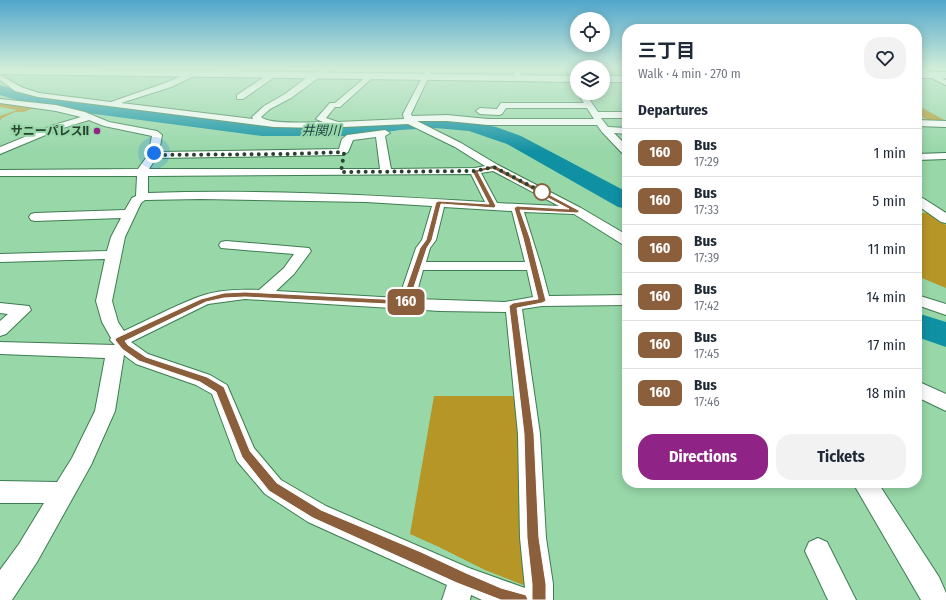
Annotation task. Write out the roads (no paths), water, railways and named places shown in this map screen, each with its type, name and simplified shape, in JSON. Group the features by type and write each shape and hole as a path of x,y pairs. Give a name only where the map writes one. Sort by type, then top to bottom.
{"street":[{"path":"51,96 78,101 262,123 322,126 447,118 480,121 506,121 596,119 622,116"},
{"path":"58,108 78,101 117,102 135,96"},
{"path":"262,123 262,121 257,118 257,115 270,105 287,96"},
{"path":"347,96 337,105 333,105 320,120 332,122 379,120 394,122"},
{"path":"416,96 407,114 410,120 577,211 622,238"},
{"path":"585,100 596,119 622,147"},
{"path":"0,101 112,115"},
{"path":"500,110 504,105 589,106"},
{"path":"58,108 90,116 107,124 154,133 157,135 153,155 145,166 143,172 142,197"},
{"path":"464,120 465,111 500,110 507,113 506,121"},
{"path":"0,151 57,127 90,116"},
{"path":"922,123 946,124"},
{"path":"313,134 368,134 423,128"},
{"path":"605,130 622,130"},
{"path":"376,182 380,133"},
{"path":"341,172 343,152 348,138 368,134"},
{"path":"153,155 343,152"},
{"path":"922,157 946,156"},
{"path":"0,593 28,553 80,465 105,411 120,346 110,322 104,301 118,237 136,201 142,197 201,195 376,182 475,171 494,167"},
{"path":"475,171 494,206"},
{"path":"0,173 341,172 439,202 577,211"},
{"path":"406,303 423,248 429,240 439,202"},
{"path":"922,203 942,216"},
{"path":"517,208 534,266 542,301"},
{"path":"922,211 942,216"},
{"path":"35,217 129,214"},
{"path":"226,245 304,250 289,271 263,295"},
{"path":"0,258 113,255"},
{"path":"417,266 534,266"},
{"path":"0,348 120,346 204,300 224,296 263,295 440,306 505,307 542,301 622,300"},
{"path":"922,302 946,310"},
{"path":"513,306 529,434 533,538 539,584 539,600"},
{"path":"0,308 23,310 0,330"},
{"path":"922,310 946,319"},
{"path":"120,346 142,359 203,380 220,390 245,454 273,487 317,514 416,557 459,589 501,594 521,600"},
{"path":"922,391 946,403"},
{"path":"868,488 929,587 935,600"},
{"path":"0,492 63,493"},
{"path":"818,551 842,600"}],"waterway":[{"name":"井関川","path":"19,96 29,99 87,108 262,130 358,130 435,123 469,126 514,140 622,199"},
{"name":"井関川","path":"922,326 946,335"}],"place":[{"name":"サニーパレスII","path":"97,131"}]}
